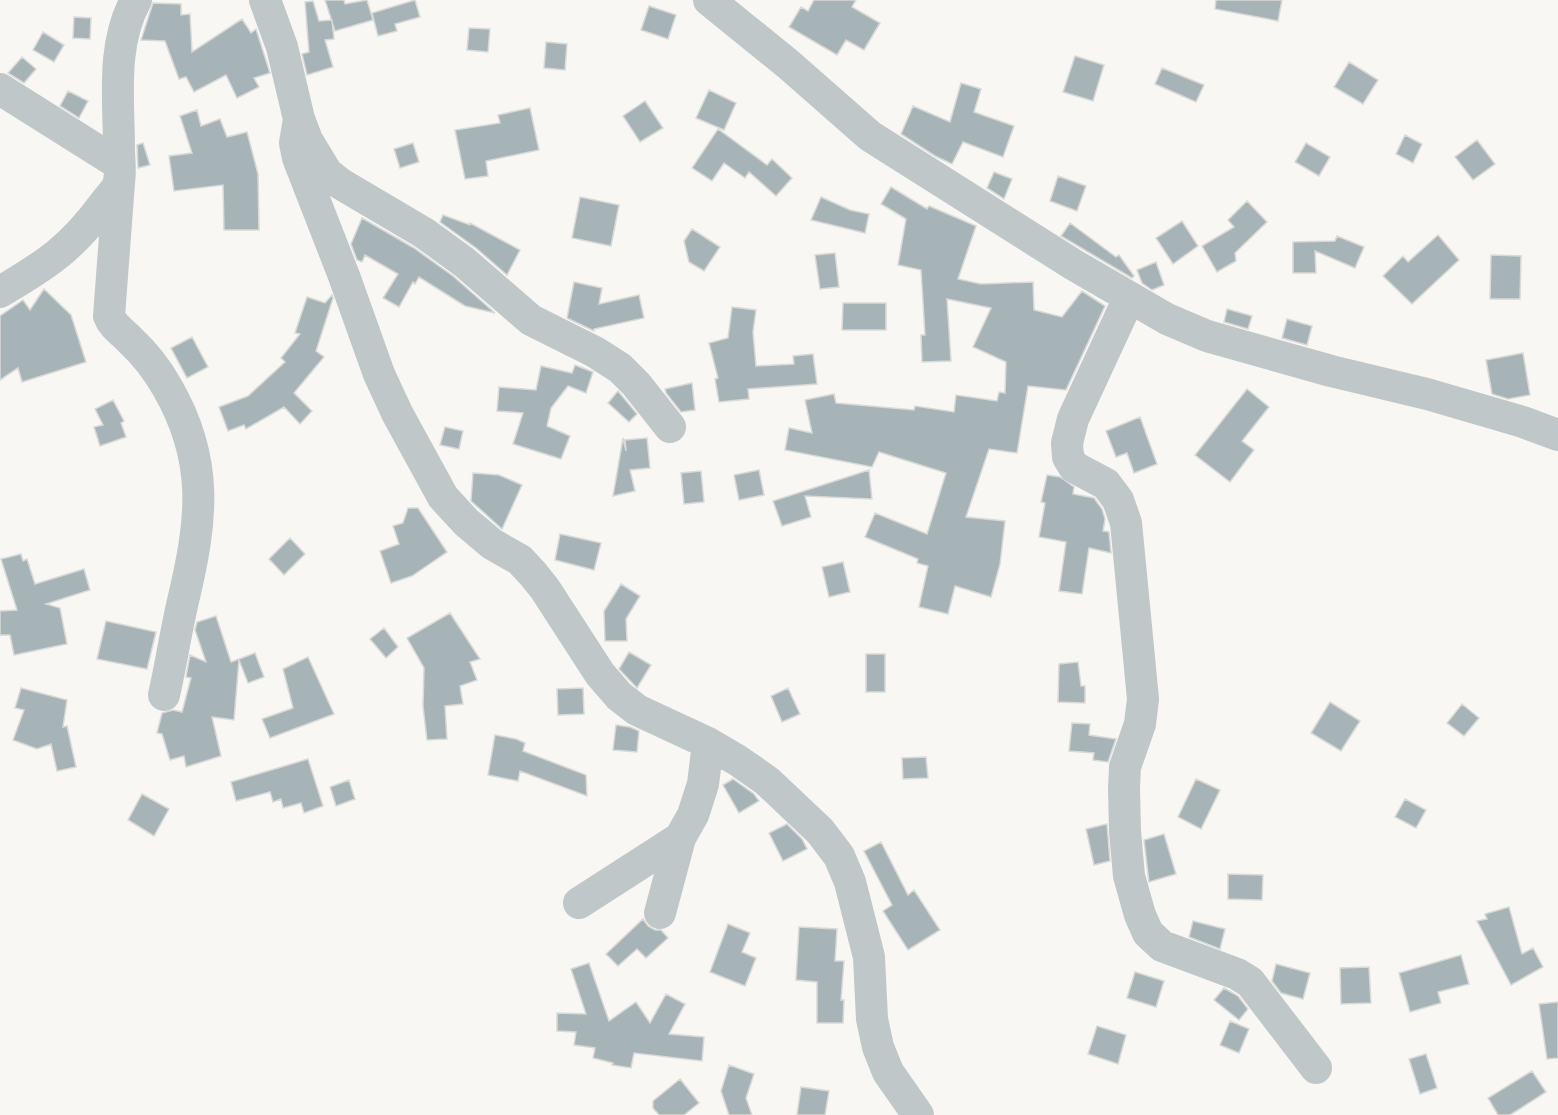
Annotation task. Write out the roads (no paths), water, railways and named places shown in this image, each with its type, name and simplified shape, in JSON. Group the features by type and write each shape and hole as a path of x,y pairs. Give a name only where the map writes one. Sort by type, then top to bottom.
{"street":[{"path":"136,0 130,11 120,49 119,173 109,316 112,323 132,341 166,386 180,414 190,442 199,484 200,508 193,560 164,695"},
{"path":"266,0 282,47 298,119 327,173 341,184 424,232 464,262 531,320 607,359 636,384 670,428"},
{"path":"709,0 788,64 870,136 1129,298 1167,319 1207,336 1331,371 1437,397 1523,422 1558,435"},
{"path":"0,89 119,173"},
{"path":"298,119 295,143 301,166 379,374 397,413 443,497 466,522 492,544 520,560 533,574 600,674 619,696 637,710 708,743 737,760 767,781 820,831 839,856 850,882 869,957 872,1019 878,1047 888,1072 918,1115"},
{"path":"0,292 31,274 67,248 82,232 119,173"},
{"path":"1129,298 1073,419 1067,443 1068,457 1074,467 1106,484 1118,500 1126,523 1143,699 1140,724 1125,767 1125,831 1129,876 1140,915 1148,933 1162,946 1231,971 1250,982 1316,1068"},
{"path":"660,913 680,838 693,815 703,784 708,743"},
{"path":"579,903 680,838"}]}
